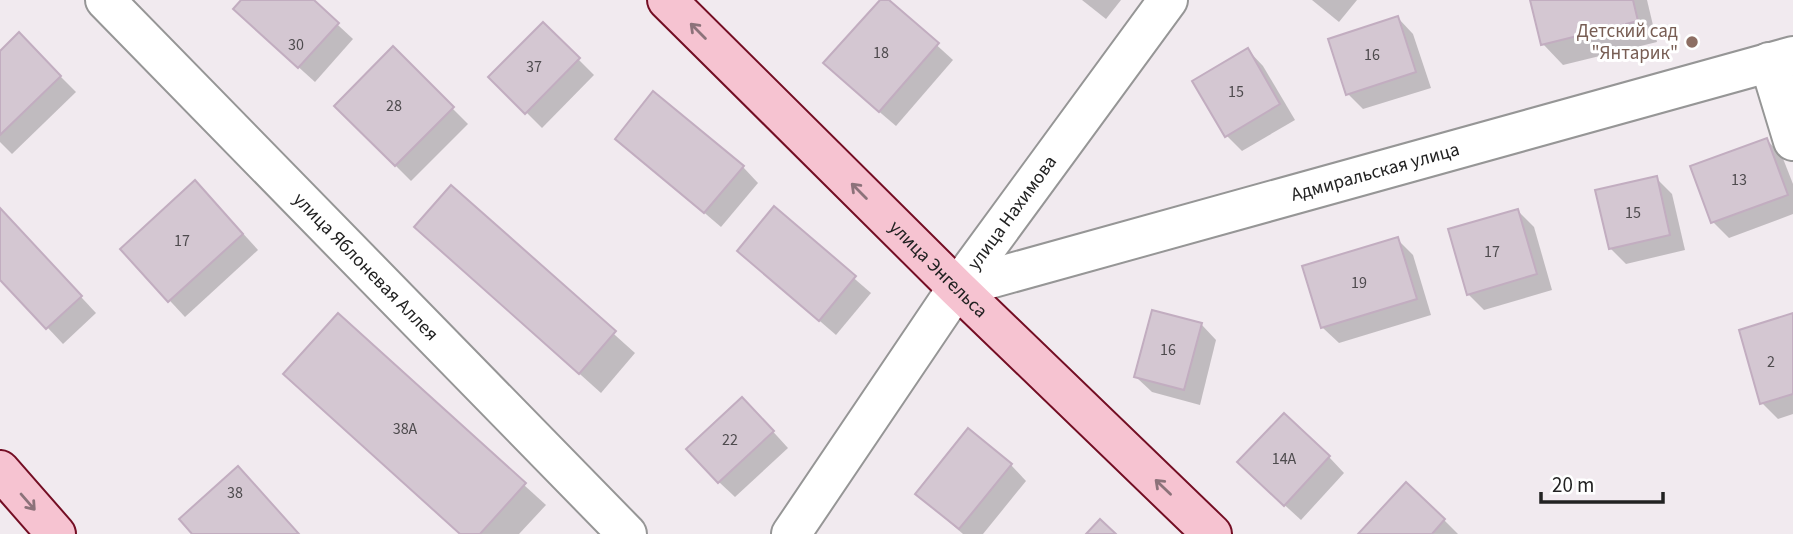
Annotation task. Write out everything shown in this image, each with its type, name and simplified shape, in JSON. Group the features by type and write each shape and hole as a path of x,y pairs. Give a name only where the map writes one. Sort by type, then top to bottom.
{"street":[{"name":"улица Яблоневая Аллея","path":"105,0 627,534"},
{"name":"улица Энгельса","path":"667,0 957,288 1212,534"},
{"name":"улица Нахимова","path":"791,534 957,288 1168,0"},
{"name":"Адмиральская улица","path":"957,288 1781,59"},
{"path":"1781,59 1793,141"},
{"path":"0,470 56,534"}],"building":[{"path":"241,0 314,0 339,23 298,68 233,9"},
{"path":"880,0 889,0 939,43 879,112 823,63"},
{"path":"1530,0 1633,0 1638,21 1541,45"},
{"path":"1398,16 1416,72 1346,95 1328,39"},
{"path":"543,22 580,58 525,114 488,77"},
{"path":"19,32 61,76 0,135 0,51"},
{"path":"393,46 454,107 395,166 334,106"},
{"path":"1248,48 1280,104 1225,137 1192,81"},
{"path":"653,91 744,166 704,213 615,139"},
{"path":"1767,138 1788,195 1711,223 1690,166"},
{"path":"1657,176 1670,235 1609,249 1595,190"},
{"path":"195,180 243,234 168,302 120,249"},
{"path":"451,185 616,331 579,374 414,227"},
{"path":"774,206 856,276 819,321 737,251"},
{"path":"0,208 82,296 46,329 0,280"},
{"path":"1518,209 1537,274 1467,295 1448,229"},
{"path":"1398,237 1417,299 1321,328 1302,266"},
{"path":"1152,310 1202,323 1184,390 1134,377"},
{"path":"338,313 526,483 480,534 460,534 283,374"},
{"path":"1793,313 1793,394 1760,404 1739,330"},
{"path":"742,397 774,431 718,483 686,449"},
{"path":"1284,413 1330,456 1284,506 1237,462"},
{"path":"968,428 1012,464 959,529 915,494"},
{"path":"238,466 299,534 192,534 179,519"},
{"path":"1406,482 1445,519 1432,534 1358,534"},
{"path":"1100,519 1116,534 1086,534"}],"place":[{"name":"Детский сад \"Янтарик\"","path":"1692,42"}]}
